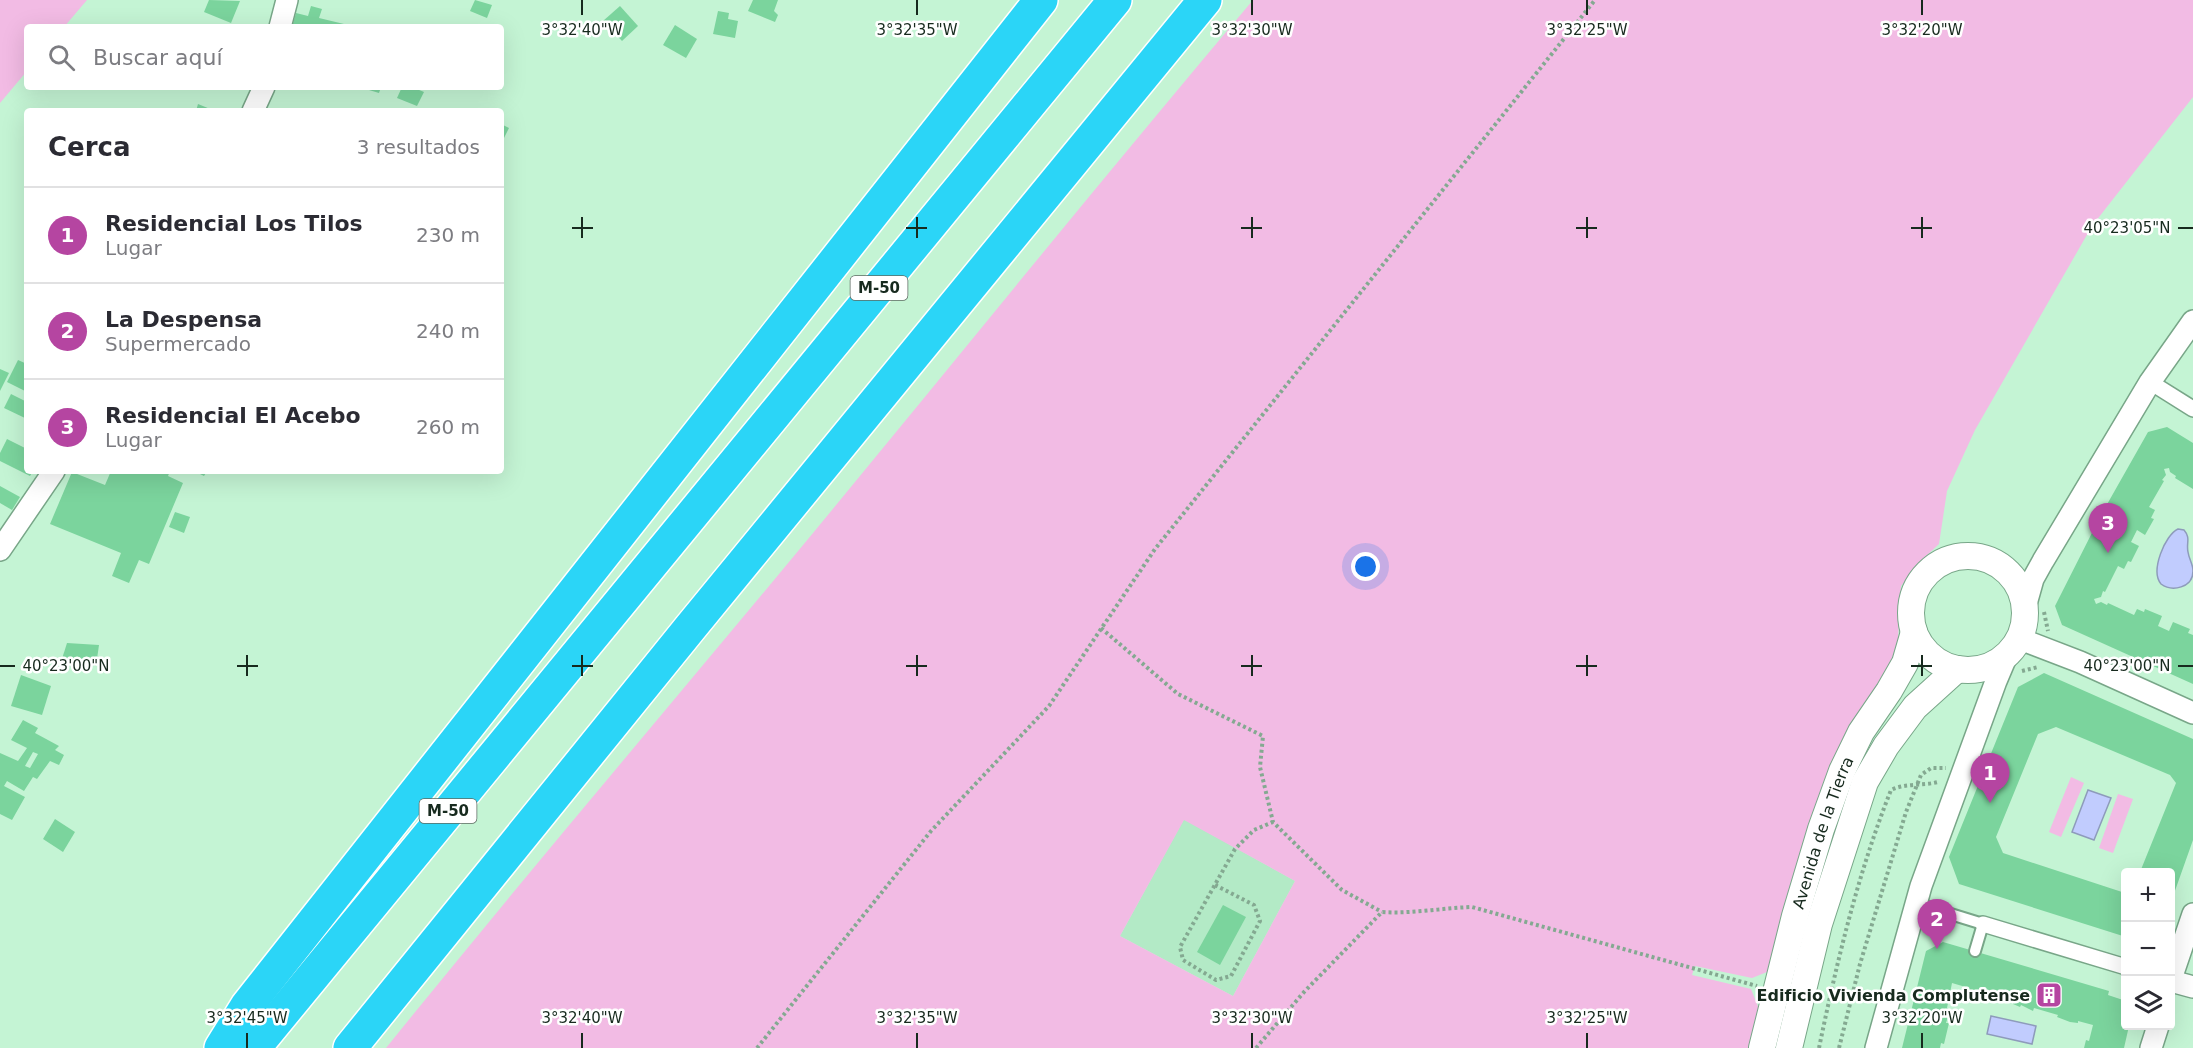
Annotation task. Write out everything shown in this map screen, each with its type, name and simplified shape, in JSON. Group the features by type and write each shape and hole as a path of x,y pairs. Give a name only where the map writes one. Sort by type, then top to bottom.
{"highway":[{"path":"221,1048 247,1005 1041,0"},
{"name":"M-50","path":"254,1048 1115,0"},
{"path":"350,1048 697,619 1205,0"}],"street":[{"path":"281,24 287,0"},
{"path":"254,108 263,90"},
{"path":"1876,1048 1916,903 1996,681 2026,621 2026,604 2033,579 2150,382 2193,321"},
{"path":"2150,382 2193,409"},
{"path":"0,550 52,474"},
{"path":"2014,647 1992,665 1975,670 1957,669 1943,664 1921,645 1914,632 1911,616 1912,601 1927,573 1939,563 1958,556 1977,556 1996,562 2010,573 2020,587 2026,604"},
{"name":"Avenida de la Tierra","path":"1762,1048 1795,916 1821,829 1842,771 1861,732 1889,692 1905,663 1914,632"},
{"path":"2014,647 2080,662 2193,713"},
{"name":"Avenida de la Tierra","path":"1788,1048 1819,924 1865,782 1886,746 1916,707 1957,669"},
{"path":"2173,976 2193,914"},
{"path":"1983,924 2121,965"},
{"path":"2175,982 2193,987"},
{"path":"2151,1048 2157,1030"}],"lane":[{"path":"1916,903 1983,924 1975,951"}],"path":[{"path":"757,1048 931,831 1050,706 1155,549 1596,0"},
{"path":"1101,628 1178,694 1263,736 1260,767 1273,822 1342,890 1382,912 1404,913 1433,908 1472,906 1511,919 1776,991"},
{"path":"1819,1048 1833,980 1851,913 1891,790 1900,786 1944,781 1963,772"},
{"path":"1215,885 1254,905 1260,921 1231,976 1216,980 1183,960 1180,947 1235,849 1254,830 1273,822"},
{"path":"1256,1048 1304,992 1382,912"}],"shaded area":[{"path":"0,0 87,0 67,24 24,24 24,75 0,103"},
{"path":"1253,0 2193,0 2193,97 2092,226 1975,430 1947,491 1939,544 1901,586 1898,639 1892,659 1850,726 1827,780 1794,874 1767,972 1752,978 1695,966 1692,975 1751,989 1759,1009 1752,1048 386,1048 547,852","holes":["1184,820 1295,881 1233,996 1120,936"]},
{"path":"2071,777 2084,783 2061,837 2049,832"},
{"path":"2118,794 2133,799 2113,853 2099,848"},
{"path":"1184,819 1295,881 1233,996 1120,936"}],"water":[{"path":"2178,529 2184,530 2187,536 2193,571 2186,585 2171,588 2161,584 2158,578 2158,562 2168,538"},
{"path":"2088,790 2111,798 2094,840 2072,832"},
{"path":"1991,1016 2036,1026 2032,1044 1987,1034"}],"building":[{"path":"209,0 240,1 231,23 204,12"},
{"path":"475,0 492,5 487,18 470,11"},
{"path":"753,0 778,0 774,11 778,15 775,22 748,11"},
{"path":"311,6 322,9 319,18 344,24 293,24 296,13 308,16"},
{"path":"620,6 638,26 622,41 603,21"},
{"path":"718,11 729,13 728,19 738,21 735,38 713,34"},
{"path":"675,25 697,39 686,58 663,45"},
{"path":"401,90 424,92 417,106 397,98"},
{"path":"504,126 509,128 504,138"},
{"path":"18,360 24,363 24,390 7,382"},
{"path":"0,369 9,373 0,391"},
{"path":"11,394 24,400 24,418 4,408"},
{"path":"2167,427 2193,443 2193,489 2175,478 2176,476 2170,472 2169,468 2164,469 2166,475 2162,480 2164,481 2149,507 2155,510 2151,518 2154,519 2145,535 2137,530 2131,542 2139,546 2131,562 2128,561 2124,569 2118,566 2105,592 2103,591 2101,597 2094,599 2096,604 2101,602 2107,605 2108,603 2134,615 2137,609 2144,612 2145,609 2162,616 2158,626 2169,631 2173,622 2190,629 2188,633 2193,635 2193,684 2062,625 2055,606 2101,515 2148,432"},
{"path":"7,439 24,448 24,473 0,461 0,453"},
{"path":"71,474 77,474 105,485 110,474 169,474 168,476 183,483 149,564 139,560 129,583 112,576 121,553 50,524"},
{"path":"0,486 20,497 12,510 0,503"},
{"path":"175,512 190,517 184,533 169,527"},
{"path":"67,643 99,645 96,666 61,662"},
{"path":"2044,673 2193,739 2193,840 2175,891 2175,868 2142,868 2176,783 2170,775 2056,727 2038,734 1996,837 2003,853 2121,892 2121,935 1959,884 1949,857 2018,687"},
{"path":"21,675 51,686 42,715 11,706"},
{"path":"23,720 38,728 35,733 59,746 55,750 64,755 59,765 50,761 37,779 33,777 24,791 7,781 4,786 25,797 12,820 0,814 0,753 18,761 27,748 11,740","holes":["33,752 38,754 30,768 25,766"]},
{"path":"55,819 75,832 63,852 43,839"},
{"path":"1223,905 1246,917 1220,965 1197,952"},
{"name":"Edificio Vivienda Complutense","path":"1943,942 2109,991 2108,995 2121,999 2121,1030 2128,1030 2124,1048 2084,1048 2086,1040 2089,1041 2093,1025 2078,1021 2078,1023 2070,1022 2057,1017 2058,1015 2034,1008 2033,1011 2013,1004 2013,1002 1968,991 1969,988 1952,983 1947,1008 1950,1010 1946,1023 1949,1023 1944,1044 1941,1043 1940,1048 1902,1048 1926,951"}],"place":[{"name":"Residencial El Acebo","path":"2108,553"},
{"name":"Residencial Los Tilos","path":"1990,803"},
{"name":"La Despensa","path":"1937,949"},
{"name":"Edificio Vivienda Complutense","path":"2049,995"}]}
